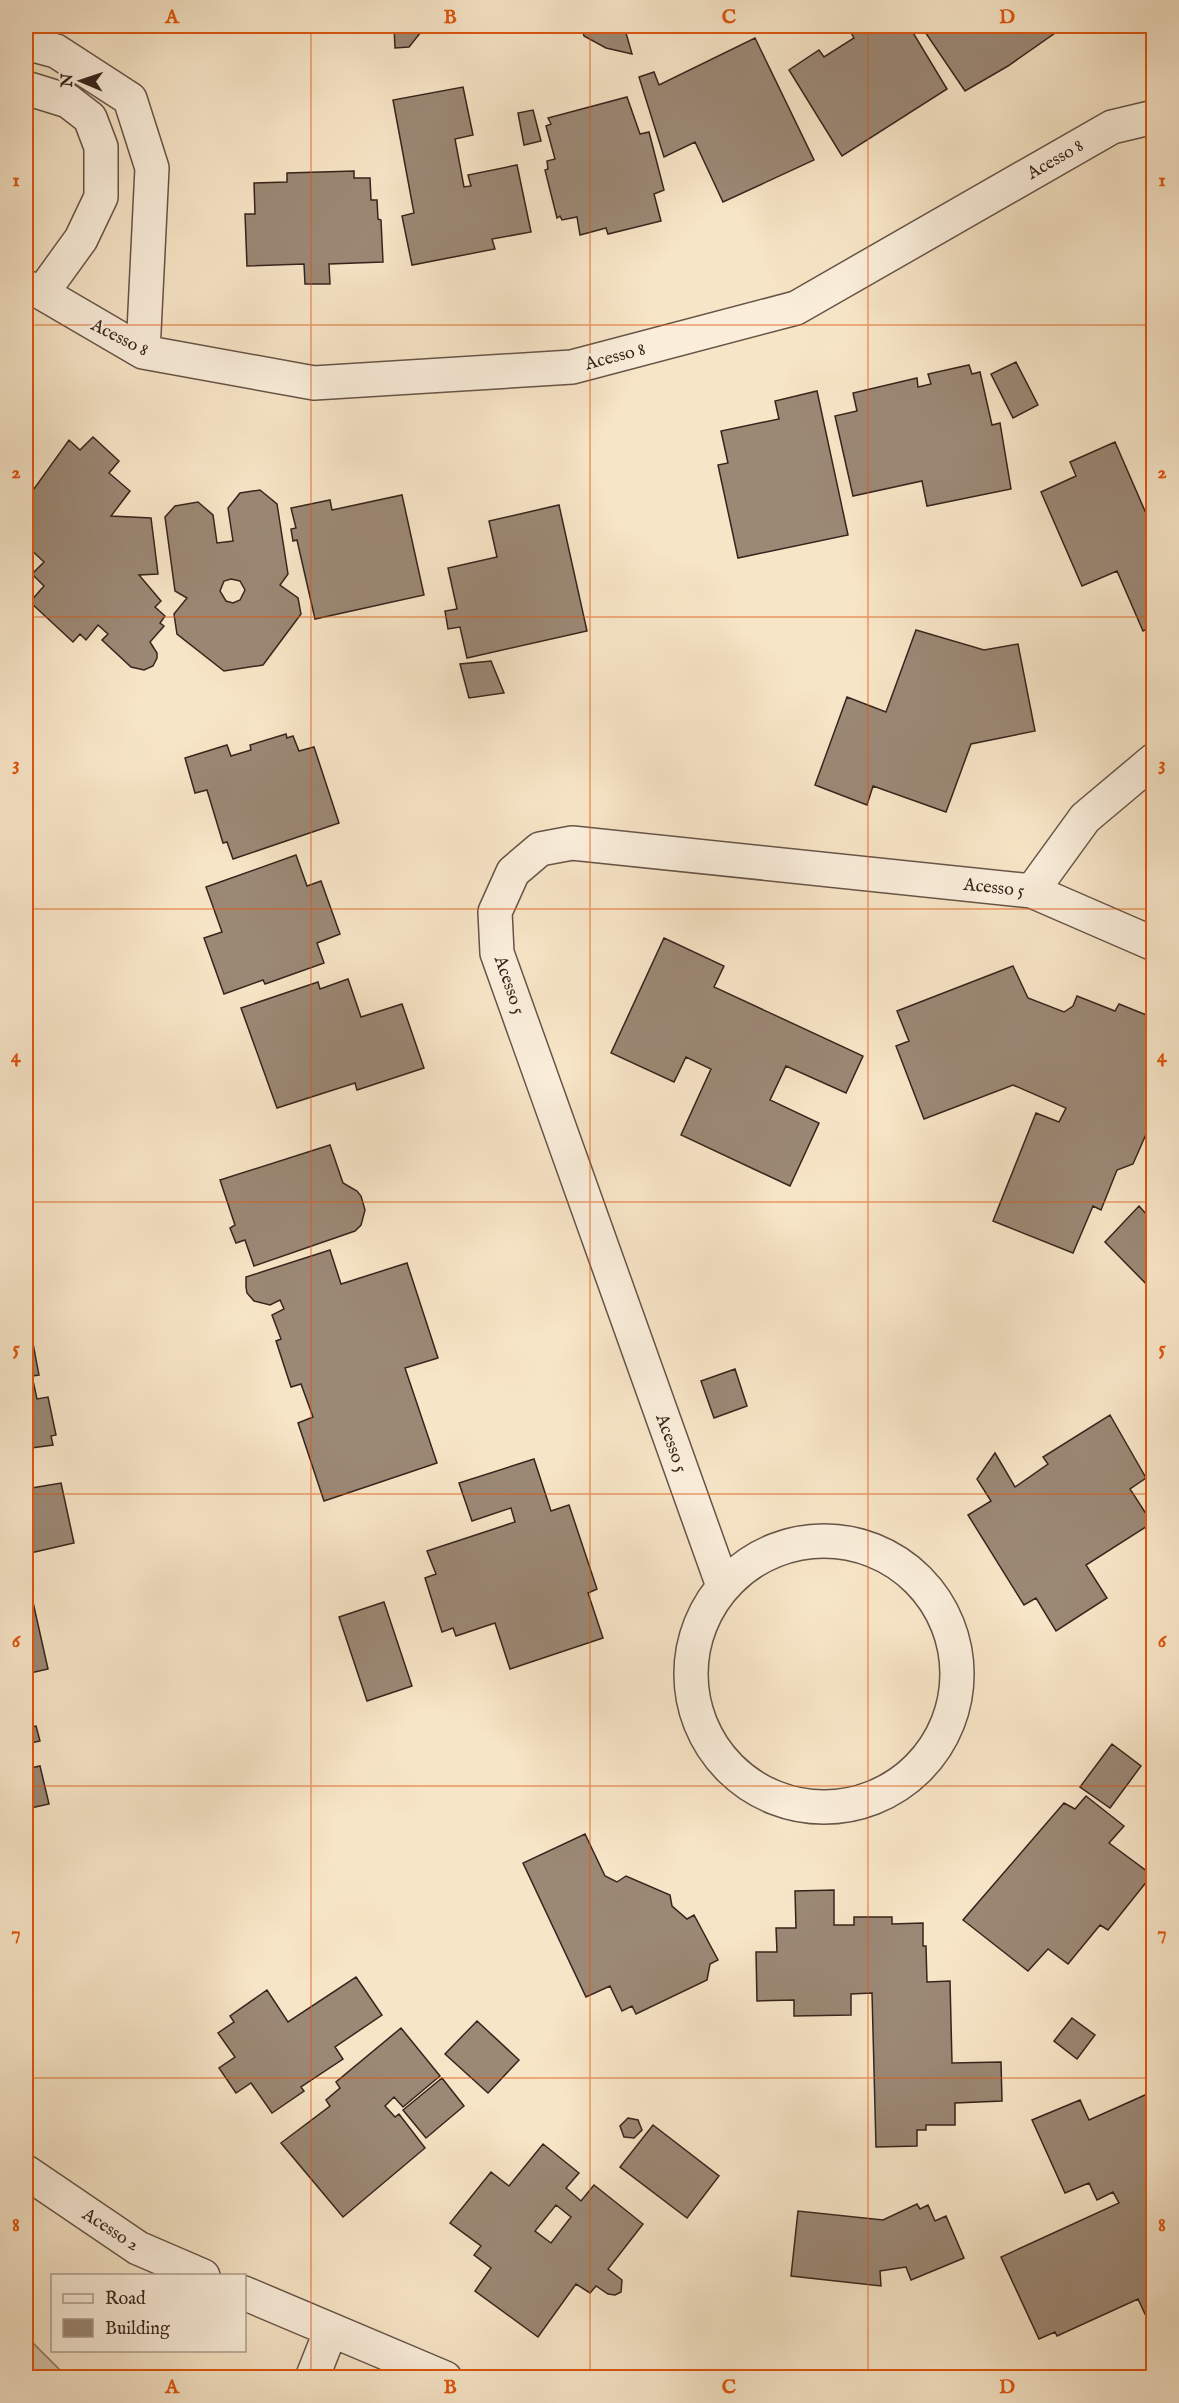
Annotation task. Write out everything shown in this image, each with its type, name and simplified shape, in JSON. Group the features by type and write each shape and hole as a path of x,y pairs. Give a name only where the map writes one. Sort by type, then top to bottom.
{"street":[{"path":"26,43 56,51 130,99 152,168 143,352"},
{"path":"26,88 68,101 90,118 101,147 101,197 81,239 34,290"},
{"name":"Acesso 8","path":"34,290 143,352 314,383 572,368 796,308 1112,127 1154,117"},
{"path":"1032,891 1085,818 1154,760"},
{"name":"Acesso 5","path":"723,1586 498,953 495,912 513,872 540,849 572,843 1032,891 1154,944"},
{"path":"803,1541 850,1542 892,1558 928,1588 951,1629 958,1675 950,1721 926,1761 890,1791 851,1805 810,1807 770,1796 736,1774 709,1742 694,1703 692,1662 701,1621 723,1586 759,1557 803,1541"},
{"name":"Acesso 2","path":"26,2172 138,2248 198,2274"},
{"path":"246,2294 445,2378"},
{"path":"312,2378 331,2330"}],"shaded area":[{"path":"26,2336 67,2377 26,2377"}],"building":[{"path":"394,26 421,26 421,32 409,47 395,48"},
{"path":"581,26 624,26 632,54 606,48 584,36"},
{"path":"858,26 909,26 947,89 842,156 789,70 819,50 824,57 854,38 850,31"},
{"path":"921,26 1050,26 1055,33 1008,66 965,91"},
{"path":"755,38 814,160 723,202 695,142 664,157 639,77 654,72 659,85"},
{"path":"463,87 473,135 455,139 464,187 471,186 468,175 517,165 531,232 492,239 495,249 412,265 402,216 414,213 393,100"},
{"path":"627,97 640,134 649,132 664,190 654,194 661,221 608,234 606,228 580,235 577,217 562,220 560,216 557,218 545,170 548,169 547,161 555,159 546,126 551,124 548,118"},
{"path":"533,110 541,141 524,145 518,113"},
{"path":"354,171 354,178 370,178 371,200 377,200 378,219 381,220 383,262 329,264 330,284 305,284 304,264 247,266 245,214 255,214 254,183 287,182 287,173"},
{"path":"1016,362 1038,405 1013,418 991,374"},
{"path":"969,365 972,374 980,372 992,425 1000,423 1011,489 927,506 922,481 853,496 835,416 857,411 853,393 917,378 918,387 931,384 928,374"},
{"path":"817,391 848,535 738,558 718,465 728,463 721,431 779,419 775,401"},
{"path":"93,437 119,461 109,473 130,491 111,516 151,518 158,574 139,575 161,601 155,607 165,616 160,623 164,626 150,642 157,653 157,658 153,666 144,670 131,667 102,640 108,634 98,625 86,640 80,634 73,642 30,602 44,586 32,574 44,562 26,545 28,533 26,521 33,512 26,500 69,440 80,450"},
{"path":"1115,442 1148,518 1154,515 1154,626 1143,631 1117,571 1082,586 1041,492 1076,476 1070,462"},
{"path":"260,490 277,504 288,574 280,585 298,598 301,614 263,665 224,671 177,634 174,614 187,598 175,591 165,517 175,506 198,502 213,515 217,543 233,541 228,508 240,493","holes":["231,579 240,581 245,590 240,600 233,603 226,601 220,591 224,581"]},
{"path":"402,495 424,595 315,619 297,540 293,541 291,529 296,528 291,508 330,500 332,510"},
{"path":"559,505 587,631 467,658 460,627 448,629 445,611 457,609 448,568 497,557 489,521"},
{"path":"916,630 984,650 1018,644 1035,731 971,744 946,812 873,786 867,805 815,785 847,697 886,712"},
{"path":"491,661 504,693 469,698 460,664"},
{"path":"286,734 287,738 293,736 299,751 314,747 339,823 233,859 227,842 223,843 207,790 195,793 185,758 227,745 231,756 251,750 250,745"},
{"path":"296,855 307,886 321,881 340,934 317,943 324,963 265,984 263,980 224,994 204,938 222,932 206,887"},
{"path":"664,938 724,966 714,987 863,1056 846,1093 786,1066 770,1100 819,1123 790,1186 681,1135 711,1069 686,1057 674,1082 611,1053"},
{"path":"1013,966 1028,998 1064,1012 1073,1006 1077,996 1115,1011 1119,1004 1154,1018 1154,1116 1133,1164 1117,1170 1101,1210 1093,1206 1073,1253 993,1221 1036,1113 1059,1122 1066,1108 1013,1085 924,1119 896,1046 909,1041 897,1011"},
{"path":"348,979 361,1017 402,1004 424,1068 357,1090 355,1083 277,1108 241,1008 318,982 320,989"},
{"path":"330,1145 343,1183 361,1196 365,1210 361,1225 355,1231 254,1266 245,1240 236,1243 230,1228 235,1225 220,1180"},
{"path":"1139,1206 1147,1215 1154,1208 1154,1292 1105,1242"},
{"path":"330,1250 341,1284 407,1263 438,1358 405,1368 437,1463 324,1501 298,1423 313,1417 301,1384 291,1387 276,1341 281,1339 272,1315 284,1309 280,1300 270,1305 254,1301 247,1293 246,1277"},
{"path":"31,1333 39,1375 32,1376 37,1399 48,1397 56,1435 51,1436 53,1445 31,1448 26,1455 26,1335"},
{"path":"735,1369 747,1406 714,1418 701,1381"},
{"path":"1110,1415 1146,1478 1130,1489 1152,1523 1086,1565 1107,1598 1056,1631 1036,1598 1024,1605 968,1515 991,1501 977,1479 995,1453 1015,1487 1048,1464 1043,1457"},
{"path":"534,1459 551,1511 569,1505 597,1589 588,1593 603,1638 510,1669 495,1623 456,1636 453,1628 442,1632 425,1578 436,1574 427,1551 515,1522 511,1508 472,1521 459,1483"},
{"path":"61,1483 74,1543 26,1554 26,1489"},
{"path":"26,1571 48,1669 26,1674"},
{"path":"384,1602 412,1686 367,1701 339,1617"},
{"path":"36,1726 40,1741 26,1744 26,1728"},
{"path":"1112,1744 1141,1766 1110,1808 1080,1787"},
{"path":"40,1766 49,1804 26,1809 26,1769"},
{"path":"1086,1796 1124,1826 1109,1843 1152,1875 1108,1930 1100,1925 1068,1964 1048,1949 1028,1971 963,1920 1064,1803 1075,1809"},
{"path":"585,1834 605,1876 617,1882 626,1876 670,1895 672,1906 687,1919 694,1915 718,1960 710,1964 707,1980 636,2014 632,2006 622,2011 610,1986 586,1997 523,1863"},
{"path":"834,1890 834,1925 854,1925 854,1917 892,1917 892,1924 923,1923 927,1982 950,1981 952,2063 1001,2062 1002,2101 955,2103 955,2125 926,2125 926,2130 917,2130 917,2146 876,2147 872,1993 851,1994 851,2015 794,2016 794,2000 757,2001 756,1952 777,1952 776,1928 796,1928 795,1891"},
{"path":"356,1977 382,2015 335,2047 343,2059 301,2087 304,2091 272,2113 251,2083 236,2093 219,2068 235,2057 218,2033 234,2022 230,2016 267,1990 288,2022"},
{"path":"1072,2018 1095,2035 1077,2059 1054,2041"},
{"path":"477,2021 519,2060 488,2093 445,2054"},
{"path":"401,2028 440,2076 403,2107 394,2097 385,2106 395,2117 399,2114 425,2148 343,2217 281,2143 330,2106 326,2100 340,2088 336,2082"},
{"path":"442,2078 464,2106 426,2138 403,2110"},
{"path":"1154,2091 1154,2310 1145,2314 1138,2299 1057,2336 1055,2332 1039,2339 1001,2257 1119,2203 1113,2192 1097,2200 1089,2183 1065,2193 1032,2120 1080,2100 1089,2120"},
{"path":"628,2118 638,2120 642,2130 634,2138 624,2137 620,2126"},
{"path":"653,2125 719,2176 687,2218 620,2167"},
{"path":"543,2144 579,2173 566,2188 581,2201 594,2185 643,2224 608,2269 622,2280 621,2292 615,2295 608,2294 596,2286 590,2293 576,2284 538,2337 475,2291 491,2268 474,2255 481,2246 450,2223 491,2172 509,2186","holes":["556,2205 571,2217 551,2243 535,2231"]},
{"path":"917,2204 920,2209 928,2205 935,2221 946,2216 964,2258 911,2280 906,2267 880,2271 881,2286 791,2276 798,2211 883,2220"}]}
